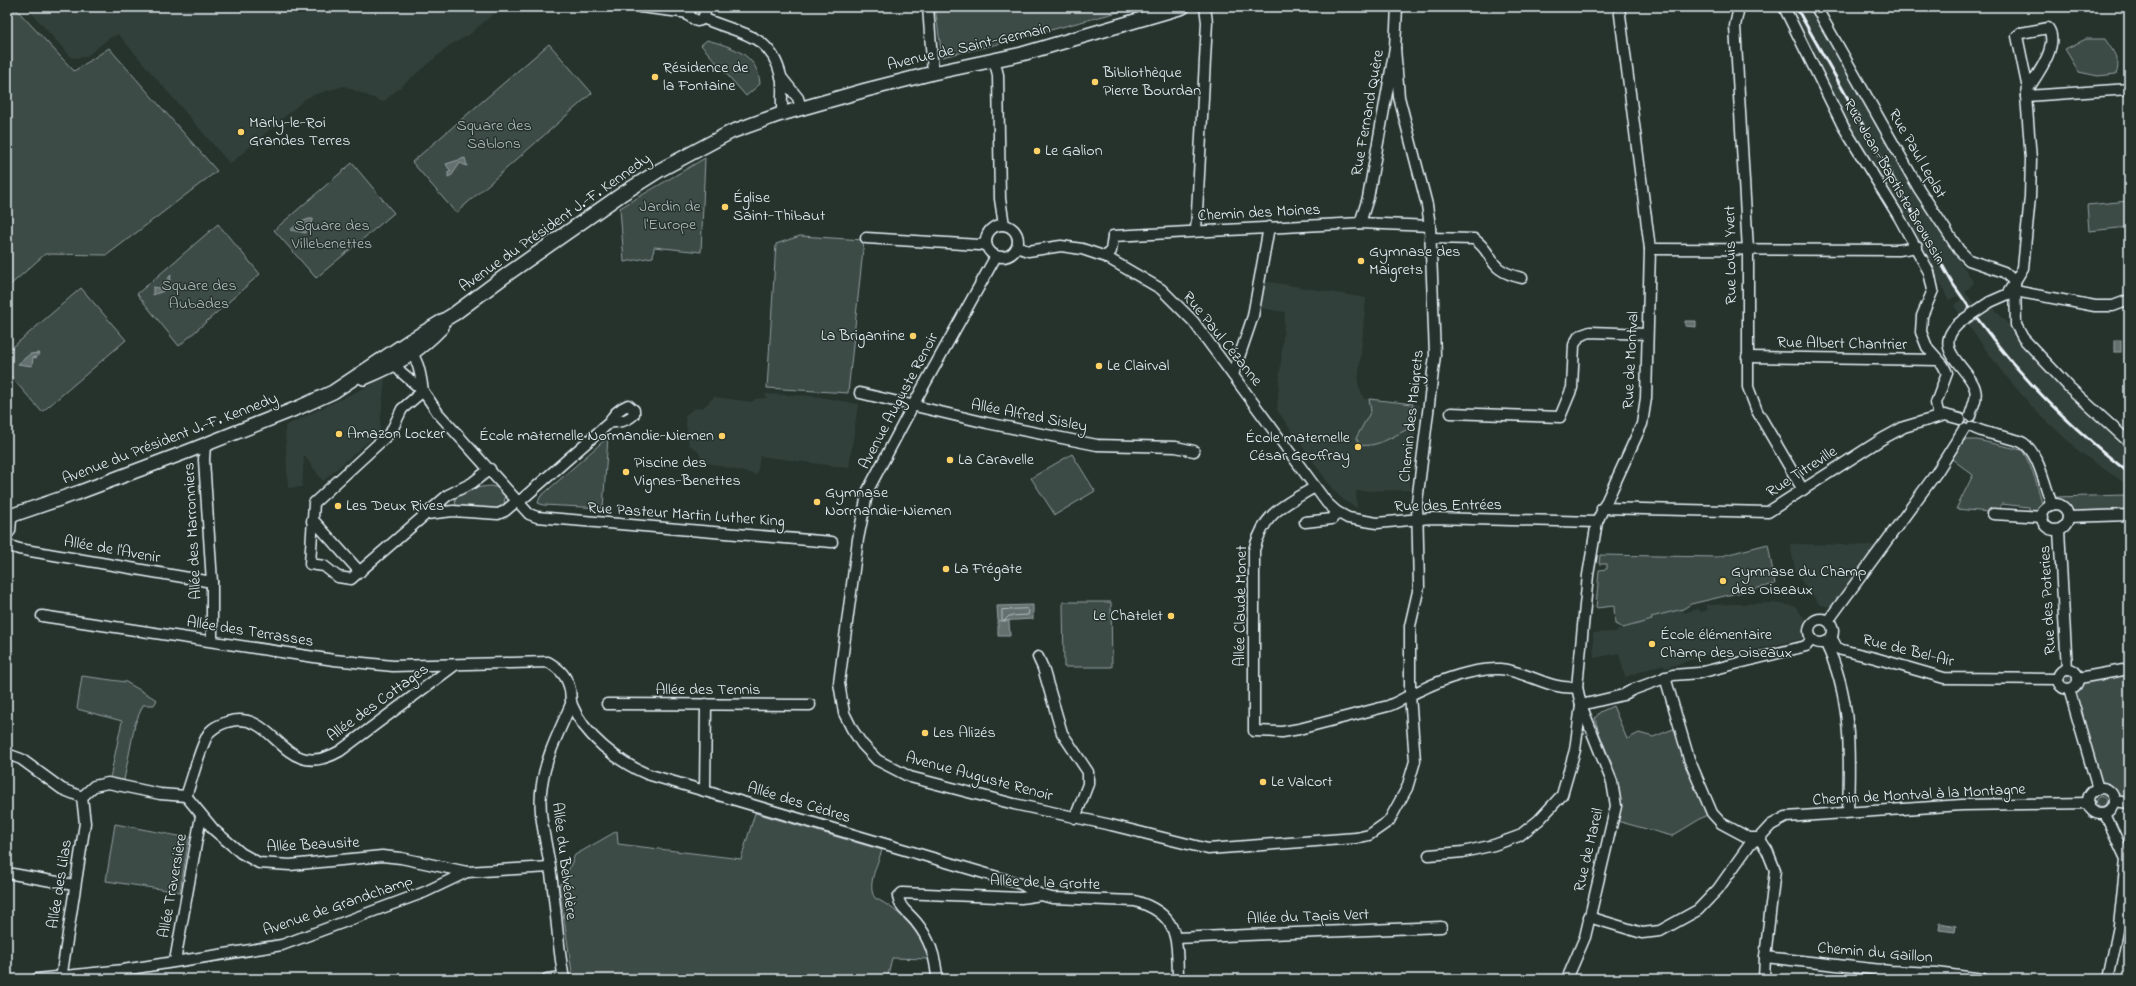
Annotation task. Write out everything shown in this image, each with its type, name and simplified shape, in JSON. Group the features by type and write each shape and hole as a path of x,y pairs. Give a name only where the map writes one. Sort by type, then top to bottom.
{"main road":[{"name":"Avenue de Saint-Germain","path":"762,120 801,108 933,73 1067,42 1183,7"},
{"name":"Avenue du Président J.-F. Kennedy","path":"342,387 398,349 454,314 509,273 622,194 712,141 762,120"},
{"name":"Avenue du Président J.-F. Kennedy","path":"8,516 80,492 206,444 300,407 395,364 428,342 454,314"}],"street":[{"path":"640,7 691,10 690,18 694,21 699,21 703,18 705,13 702,7"},
{"path":"928,7 933,73"},
{"path":"1196,231 1207,22 1205,7"},
{"name":"Rue Fernand Quère","path":"1360,223 1368,198 1395,48 1397,7"},
{"name":"Rue de Montval","path":"1581,705 1577,687 1588,575 1597,522 1602,508 1642,424 1646,398 1650,249 1619,7"},
{"name":"Rue Louis Yvert","path":"1739,7 1736,26 1748,250 1748,387 1756,409 1803,490"},
{"name":"Rue Jean-Baptiste Broussin","path":"1784,7 1843,126 1917,247 1933,285 1932,294 1921,320 1921,332 1927,347 1943,365 1947,373 1936,404 1939,417"},
{"name":"Rue Paul Leplat","path":"1816,7 1919,189 1959,250 1969,260 2004,272 2012,288"},
{"path":"703,18 748,34 760,40 769,50 782,77 798,98 801,108"},
{"path":"1970,416 1976,397 1975,387 1953,358 1950,346 1953,330 1963,320 2012,288 2023,268 2031,190 2027,92 2017,36 2021,33 2048,28 2052,33 2050,47 2043,67 2027,92"},
{"name":"Chemin des Maigrets","path":"1395,48 1399,97 1427,205 1430,226 1435,355 1424,438 1417,519 1419,587 1410,626 1410,695"},
{"path":"994,59 998,90 1000,199 1004,225"},
{"path":"782,77 780,103 783,113"},
{"path":"2027,92 2129,89"},
{"name":"Chemin des Moines","path":"1106,257 1111,251 1113,236 1360,223 1430,226"},
{"path":"1004,225 1016,233 1017,247 1009,256 996,256 990,251 986,243 991,230 995,227 1004,225"},
{"path":"1233,374 1253,316 1269,227"},
{"path":"866,238 979,245 986,243"},
{"path":"1430,238 1474,239 1480,243 1499,270 1522,278"},
{"name":"Rue Paul Cézanne","path":"1017,247 1028,251 1061,246 1082,249 1106,257 1143,277 1178,305 1233,374 1315,487 1337,512"},
{"path":"1650,249 1899,250 1917,247"},
{"name":"Avenue Auguste Renoir","path":"996,256 912,407 868,490 863,512 839,683 844,713 862,744 877,760 900,773 958,790 1208,849 1356,838 1369,835 1389,821 1413,775 1415,761 1410,695"},
{"path":"2012,288 2095,306 2113,306 2129,300"},
{"path":"2012,288 2016,325 2023,338 2070,388 2129,442"},
{"path":"1451,413 1560,417 1572,388 1574,345 1579,336 1590,332 1647,334"},
{"path":"423,391 421,378 412,354 404,349 398,349 395,355 395,364 423,391 431,405 519,501"},
{"name":"Rue Albert Chantrier","path":"1747,357 1938,360"},
{"path":"423,391 402,409 391,432 328,488 314,503 310,564 324,566 338,577 351,580 448,495 472,483 490,469"},
{"name":"Allée Alfred Sisley","path":"860,393 912,407 1097,445 1176,447 1194,451"},
{"name":"Rue Titreville","path":"1602,508 1768,512 1896,431 1917,422 1939,417 1951,416 1960,419"},
{"path":"1970,416 1963,416 1960,419 1959,424 1986,434 2020,441 2028,447 2035,457 2052,505"},
{"path":"1828,621 1974,421 1970,416"},
{"path":"427,514 453,511 498,514 505,511 519,501 610,422"},
{"name":"Allée des Marronniers","path":"206,444 204,460 212,582 212,641"},
{"name":"Allée Claude Monet","path":"1315,487 1280,508 1266,520 1259,534 1254,550 1254,731 1282,732 1388,706 1410,695"},
{"path":"448,495 446,501 448,507 453,511"},
{"name":"Rue Pasteur Martin Luther King","path":"519,501 529,514 537,517 742,533 832,542"},
{"path":"2052,505 2063,507 2068,517 2066,525 2059,530 2048,528 2043,518 2045,510 2052,505"},
{"path":"1305,522 1332,519 1337,512"},
{"name":"Rue des Entrées","path":"1337,512 1361,522 1377,523 1417,519 1597,522"},
{"path":"1993,514 2043,518"},
{"path":"2068,517 2129,515"},
{"path":"7,533 10,531 8,516"},
{"path":"312,521 316,522 360,572"},
{"name":"Rue des Poteries","path":"2059,530 2067,669"},
{"name":"Allée de l'Avenir","path":"7,545 19,549 212,582"},
{"name":"Allée des Terrasses","path":"42,616 334,660 393,666 455,665"},
{"path":"1818,619 1828,621 1833,630 1828,639 1818,643 1812,639 1808,629 1812,622 1818,619"},
{"path":"1429,855 1463,852 1494,845 1519,836 1539,820 1562,795 1575,750 1581,705 1623,695 1665,677 1699,673 1806,646 1812,639"},
{"path":"1828,639 1848,720 1850,762 1848,812"},
{"name":"Rue de Bel-Air","path":"1828,639 1837,648 1842,650 1944,678 2058,679"},
{"path":"1038,657 1043,668 1062,732 1088,772 1088,784 1075,818"},
{"path":"455,665 548,662 559,668 566,678 572,704"},
{"name":"Allée des Cottages","path":"186,796 208,734 216,726 232,721 247,720 259,724 287,750 300,758 313,761 326,759 340,751 455,665"},
{"path":"1410,695 1462,675 1498,669 1514,670 1552,684 1571,688 1577,687"},
{"path":"2069,689 2063,687 2058,679 2062,671 2067,669 2073,670 2079,678"},
{"path":"2079,678 2129,669"},
{"path":"1665,677 1689,759 1712,813 1721,823 1749,838 1759,838 1767,850 1775,870 1765,957 1764,979"},
{"path":"2069,689 2077,684 2079,678"},
{"path":"2069,689 2098,789"},
{"name":"Allée des Cèdres","path":"572,704 602,745 614,756 629,766 705,791 1021,884 1041,895"},
{"name":"Allée du Belvédère","path":"564,978 550,867 541,822 542,784 549,755 572,704"},
{"name":"Allée des Tennis","path":"607,704 810,705"},
{"path":"705,791 706,704"},
{"name":"Rue de Mareil","path":"1569,978 1585,937 1616,806 1612,782 1581,705"},
{"path":"7,754 21,760 62,790 82,797 94,786 108,783 160,794 186,796"},
{"path":"2105,814 2112,809 2114,801 2109,791 2098,789 2092,793 2089,803 2093,811 2105,814 2128,858 2119,926 2108,979"},
{"name":"Allée Beausite","path":"186,796 214,830 240,853 259,863 290,865 382,856 401,858 467,872"},
{"name":"Allée des Lilas","path":"60,978 85,823 82,797"},
{"path":"2114,801 2129,803"},
{"name":"Chemin de Montval à la Montagne","path":"1589,917 1642,933 1660,931 1698,910 1718,889 1750,844 1759,838 1771,825 1786,817 1962,805 2089,803"},
{"name":"Allée Traversière","path":"175,961 201,816"},
{"name":"Avenue de Grandchamp","path":"37,979 60,978 123,970 175,961 235,954 282,945 425,892 467,872 550,867"},
{"path":"7,874 74,885"},
{"name":"Allée de la Grotte","path":"937,979 936,961 929,941 916,922 900,905 898,897 902,893 1021,898 1041,895 1052,898 1135,901 1145,904 1165,918 1173,927 1176,938"},
{"name":"Allée du Tapis Vert","path":"1176,938 1441,927"},
{"path":"1176,938 1178,979"},
{"name":"Chemin du Gaillon","path":"1765,957 1890,971 1936,973 1983,979"},
{"path":"547,979 564,978"}],"shaded area":[{"path":"26,7 501,7 469,35 450,45 383,102 344,86 313,95 305,99 230,164 118,34 108,39 86,57 72,58"},
{"path":"1785,7 1810,7 1910,184 1974,283 1965,292 1983,315 1993,307 2066,392 2114,435 2129,446 2129,486 2081,453 2034,409 2000,369 1954,306 1961,300 1957,296 1949,300 1897,201 1855,138"},
{"path":"1263,281 1366,298 1358,384 1364,399 1419,405 1409,487 1413,490 1356,491 1357,508 1345,501 1334,491 1277,410 1285,312 1258,308"},
{"path":"385,378 379,437 373,437 323,481 304,455 302,487 288,488 285,426"},
{"path":"765,394 814,396 858,404 849,468 760,456 757,475 704,462 697,450 689,445 685,416 693,409 704,407 714,397 752,402 755,399 767,398"},
{"path":"1790,544 1879,546 1831,607 1820,605 1796,574"},
{"path":"1772,603 1795,606 1805,619 1805,631 1801,639 1722,657 1721,654 1716,655 1713,653 1665,668 1663,664 1625,677 1619,653 1594,658 1593,633 1615,632 1623,628 1652,620 1651,617 1683,609 1684,613 1699,609 1700,612 1708,610 1706,605"}],"green space":[{"path":"935,7 1137,7 998,44 942,57"},
{"path":"16,9 74,71 109,48 217,171 107,255 45,254 7,288 7,17"},
{"path":"2086,39 2105,39 2117,60 2118,69 2116,74 2098,76 2079,72 2065,49"},
{"path":"707,40 742,53 754,65 760,84 746,96 701,45"},
{"name":"Square des Sablons","path":"549,44 592,93 456,213 412,162"},
{"name":"Jardin de l'Europe","path":"705,158 701,252 654,247 653,257 624,262 620,208"},
{"name":"Square des Villebenettes","path":"352,163 394,213 316,278 274,230"},
{"path":"2128,201 2129,227 2089,231 2087,205"},
{"name":"Square des Aubades","path":"218,224 260,274 179,346 137,294"},
{"path":"800,236 864,240 848,393 767,388 776,244"},
{"path":"81,288 126,340 42,412 7,372 7,352"},
{"path":"1369,399 1413,404 1410,428 1379,443 1373,445 1360,445 1356,438 1371,411"},
{"path":"608,437 603,508 543,505 538,503 540,497"},
{"path":"1964,440 1977,440 2022,450 2035,479 2043,509 2039,513 2030,514 2029,507 2001,504 2000,513 1956,509 1973,475 1952,459"},
{"path":"1072,454 1095,491 1055,515 1031,478"},
{"path":"491,486 499,488 505,496 504,505 499,509 456,506 455,500 462,493 476,488"},
{"path":"2125,495 2126,512 2071,513 2058,502 2056,497"},
{"path":"1768,544 1775,584 1691,604 1683,609 1651,617 1652,620 1623,628 1615,624 1614,606 1596,608 1599,570 1607,569 1607,564 1599,564 1600,555 1717,557"},
{"path":"1063,602 1111,602 1112,667 1064,667"},
{"path":"2129,672 2129,799 2119,797 2113,789 2102,783 2099,778 2074,692 2079,688 2083,681"},
{"path":"2068,673 2072,675 2074,679 2072,683 2068,685 2064,683 2062,679 2064,675"},
{"path":"82,676 126,682 157,700 154,705 143,705 135,724 124,780 110,778 122,721 77,709"},
{"path":"1613,706 1627,739 1639,733 1653,737 1676,728 1710,813 1672,836 1617,821 1620,802 1617,781 1595,718 1600,712"},
{"path":"2101,796 2105,798 2107,802 2105,806 2101,808 2097,806 2095,802 2097,798"},
{"path":"755,813 882,850 872,881 875,898 893,909 908,923 920,939 929,959 892,958 887,979 573,979 559,886 565,878 575,855 617,831 618,844 741,859"},
{"path":"115,824 189,838 180,892 106,881"}],"water":[{"path":"465,158 467,166 460,163 452,175 448,177 448,172 451,172 446,164"},
{"path":"313,219 313,221 309,225 308,223 306,233 290,230 301,222"},
{"path":"171,275 170,280 168,281 174,289 166,290 153,295 153,287 159,288"},
{"path":"1685,321 1696,321 1696,327 1685,326"},
{"path":"2114,340 2121,340 2121,352 2114,352"},
{"path":"40,353 36,358 33,357 32,366 18,364 30,354"},
{"path":"1033,605 1033,619 998,621 997,606"},
{"path":"998,621 1009,621 1010,636 998,636"},
{"path":"1940,923 1956,926 1955,932 1939,930"}],"railway":[{"path":"1796,7 1953,284 1972,312 2012,363 2033,386 2078,430 2129,473"}],"place":[{"name":"Résidence de la Fontaine","path":"655,77"},
{"name":"Bibliothèque Pierre Bourdan","path":"1095,82"},
{"name":"Marly-le-Roi Grandes Terres","path":"241,132"},
{"name":"Le Galion","path":"1037,151"},
{"name":"Église Saint-Thibaut","path":"725,207"},
{"name":"Gymnase des Maigrets","path":"1361,261"},
{"name":"La Brigantine","path":"913,336"},
{"name":"Le Clairval","path":"1099,366"},
{"name":"Amazon Locker","path":"339,434"},
{"name":"École maternelle Normandie-Niemen","path":"722,436"},
{"name":"École maternelle César Geoffray","path":"1358,447"},
{"name":"La Caravelle","path":"950,460"},
{"name":"Piscine des Vignes-Benettes","path":"626,472"},
{"name":"Gymnase Normandie-Niemen","path":"817,502"},
{"name":"Les Deux Rives","path":"338,506"},
{"name":"La Frégate","path":"946,569"},
{"name":"Gymnase du Champ des Oiseaux","path":"1723,581"},
{"name":"Le Chatelet","path":"1171,616"},
{"name":"École élémentaire Champ des Oiseaux","path":"1652,644"},
{"name":"Les Alizés","path":"925,733"},
{"name":"Le Valcort","path":"1263,782"}]}
